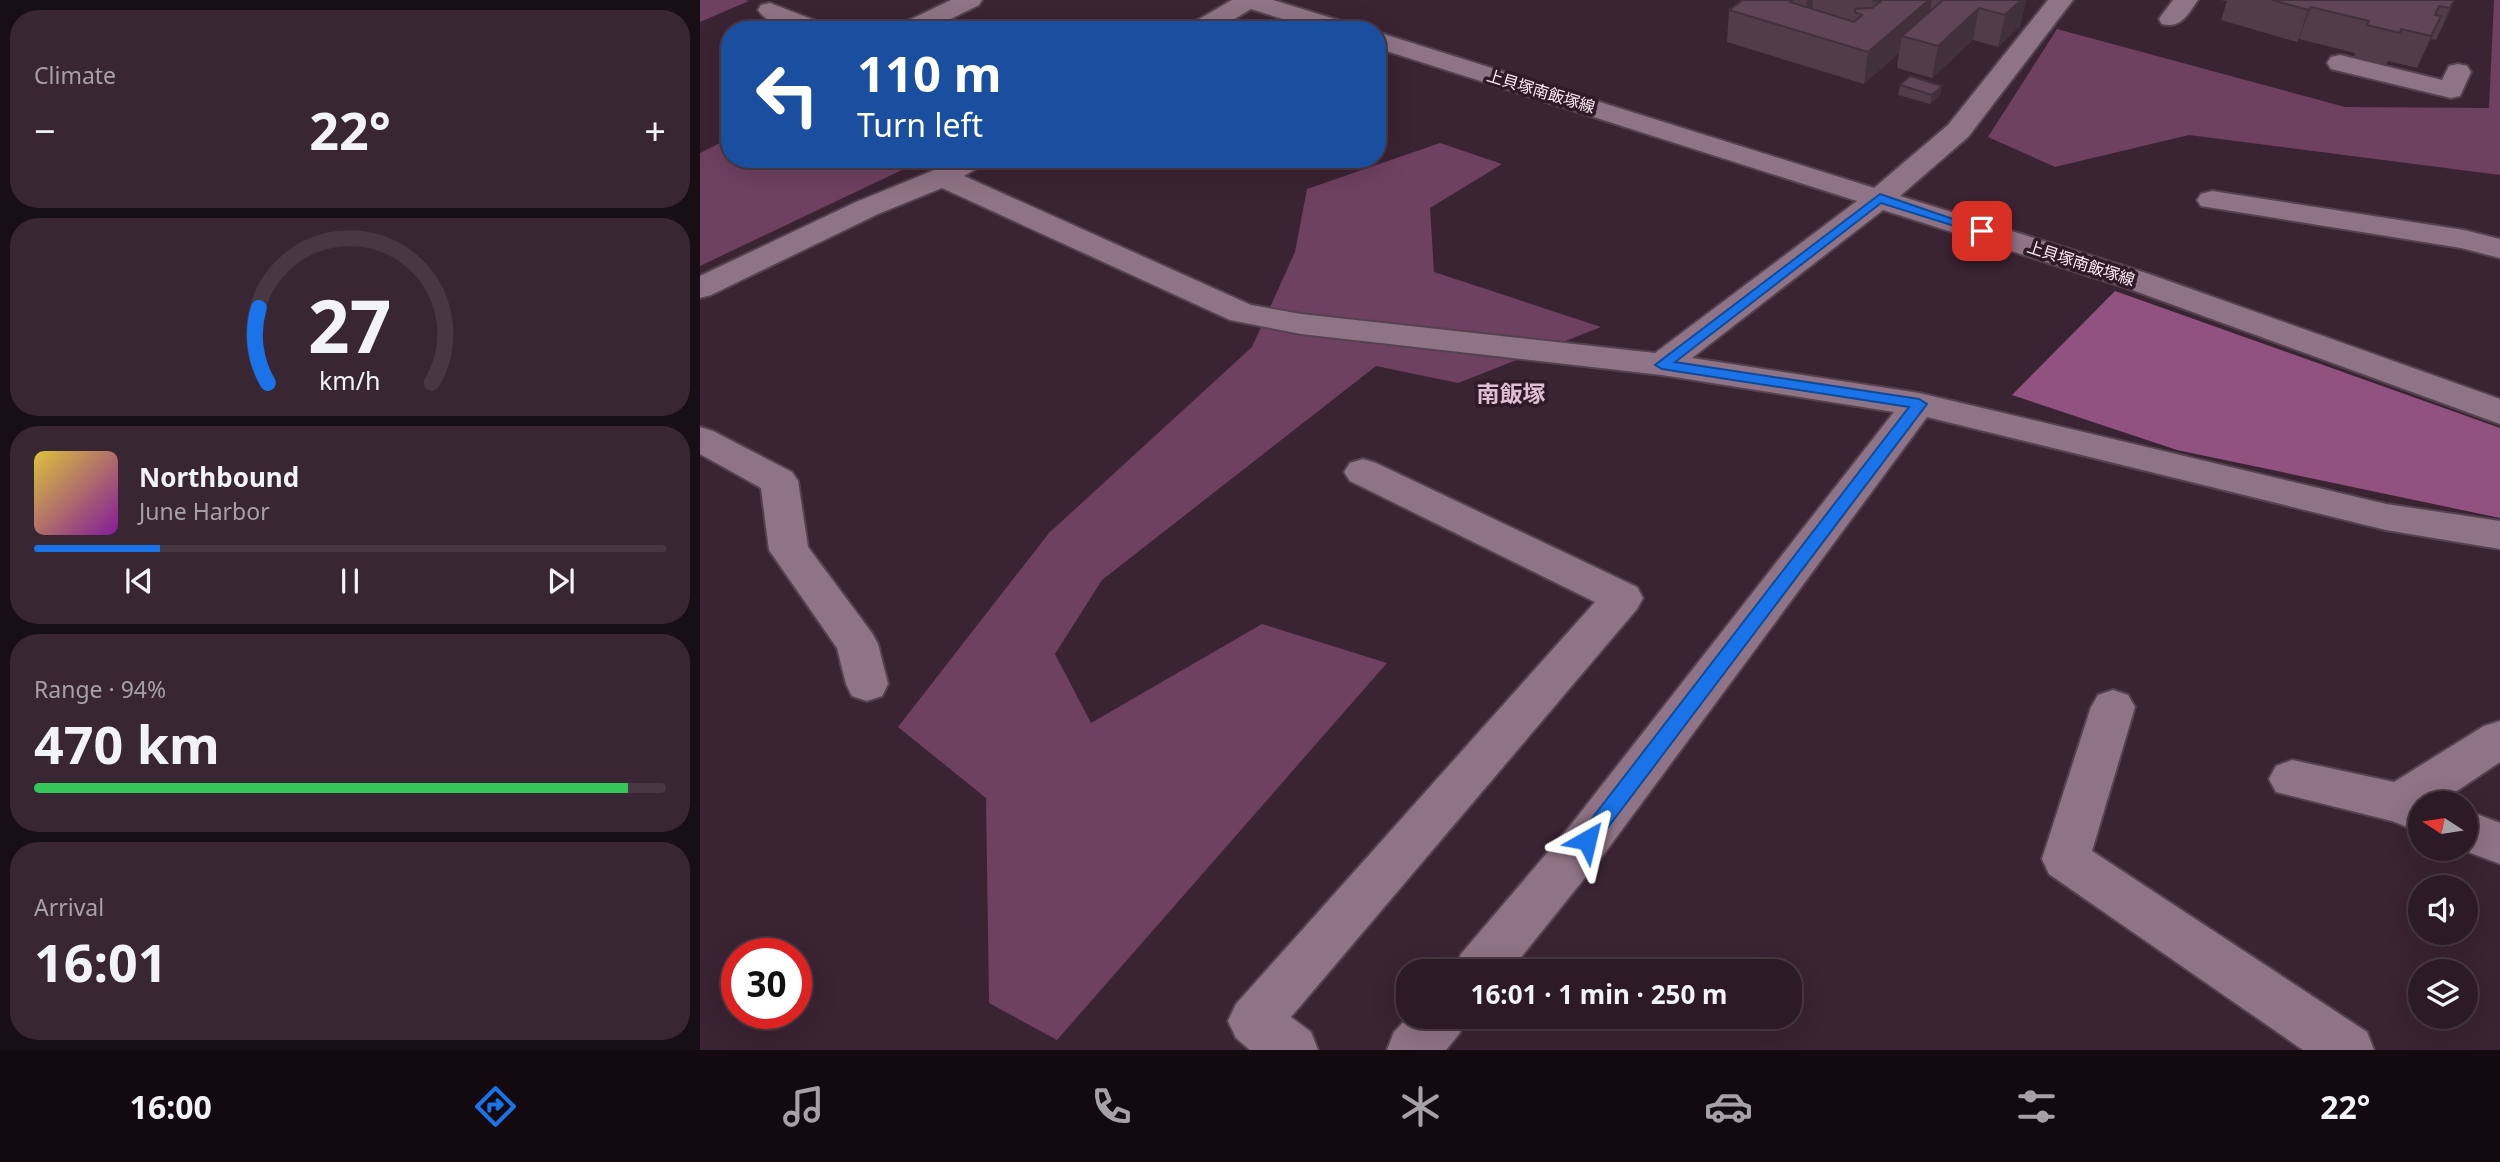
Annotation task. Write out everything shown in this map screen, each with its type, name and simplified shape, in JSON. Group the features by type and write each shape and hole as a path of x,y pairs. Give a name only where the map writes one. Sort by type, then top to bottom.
{"street":[{"path":"927,21 970,0"},
{"path":"1213,21 1249,0 1316,21"},
{"path":"1291,13 1315,0"},
{"path":"1662,365 1880,198 1958,131 2061,0"},
{"path":"2171,19 2186,0"},
{"path":"770,10 796,21"},
{"name":"上貝塚南飯塚線","path":"1386,43 2135,279 2500,412"},
{"path":"2340,63 2451,90 2458,72"},
{"path":"700,288 957,168"},
{"path":"942,177 1242,313 1301,324 1662,365 1919,404 2386,517 2500,535"},
{"path":"2212,200 2464,239 2500,250"},
{"path":"1489,959 1587,840 1919,404"},
{"path":"700,439 779,481 789,550 858,644 867,684"},
{"path":"1292,1050 1254,1021 1623,598 1363,472"},
{"path":"2113,707 2066,859 2348,1050"},
{"path":"2431,791 2500,739"},
{"path":"2292,779 2408,807"},
{"path":"2478,835 2500,844"},
{"path":"1413,1050 1431,1029"}],"shaded area":[{"path":"700,0 746,0 749,1 700,22"},
{"path":"2494,0 2500,0 2500,175 2189,135 2055,167 1988,137 2057,29 2345,107 2489,108"},
{"path":"721,142 721,168 904,169 700,266 700,153"},
{"path":"1440,143 1502,164 1430,208 1434,272 1601,327 1458,383 1376,366 1102,580 1055,654 1091,723 1262,624 1387,663 1057,1040 989,1003 986,798 898,727 1049,533 1252,347 1295,252 1307,189 1368,168 1386,168 1386,162"},
{"path":"2115,291 2500,428 2500,518 2177,450 2012,395"}],"building":[{"path":"1743,0 1793,0 1790,2 1854,22 1862,15 1855,12 1855,9 1872,8 1880,2 1872,0 1929,0 1868,52 1729,10"},
{"path":"1943,0 2021,0 2005,15 1979,8 1938,46 1902,36"},
{"path":"2272,0 2454,0 2450,8 2439,6 2435,15 2441,16 2431,36 2401,29 2400,33 2367,25 2369,21 2311,7 2308,10"},
{"path":"1910,76 1942,86 1932,95 1900,85"}],"district":[{"name":"南飯塚","path":"1511,394"}],"route":[{"path":"1587,840 1919,404 1662,365 1880,198 1982,231"}]}
